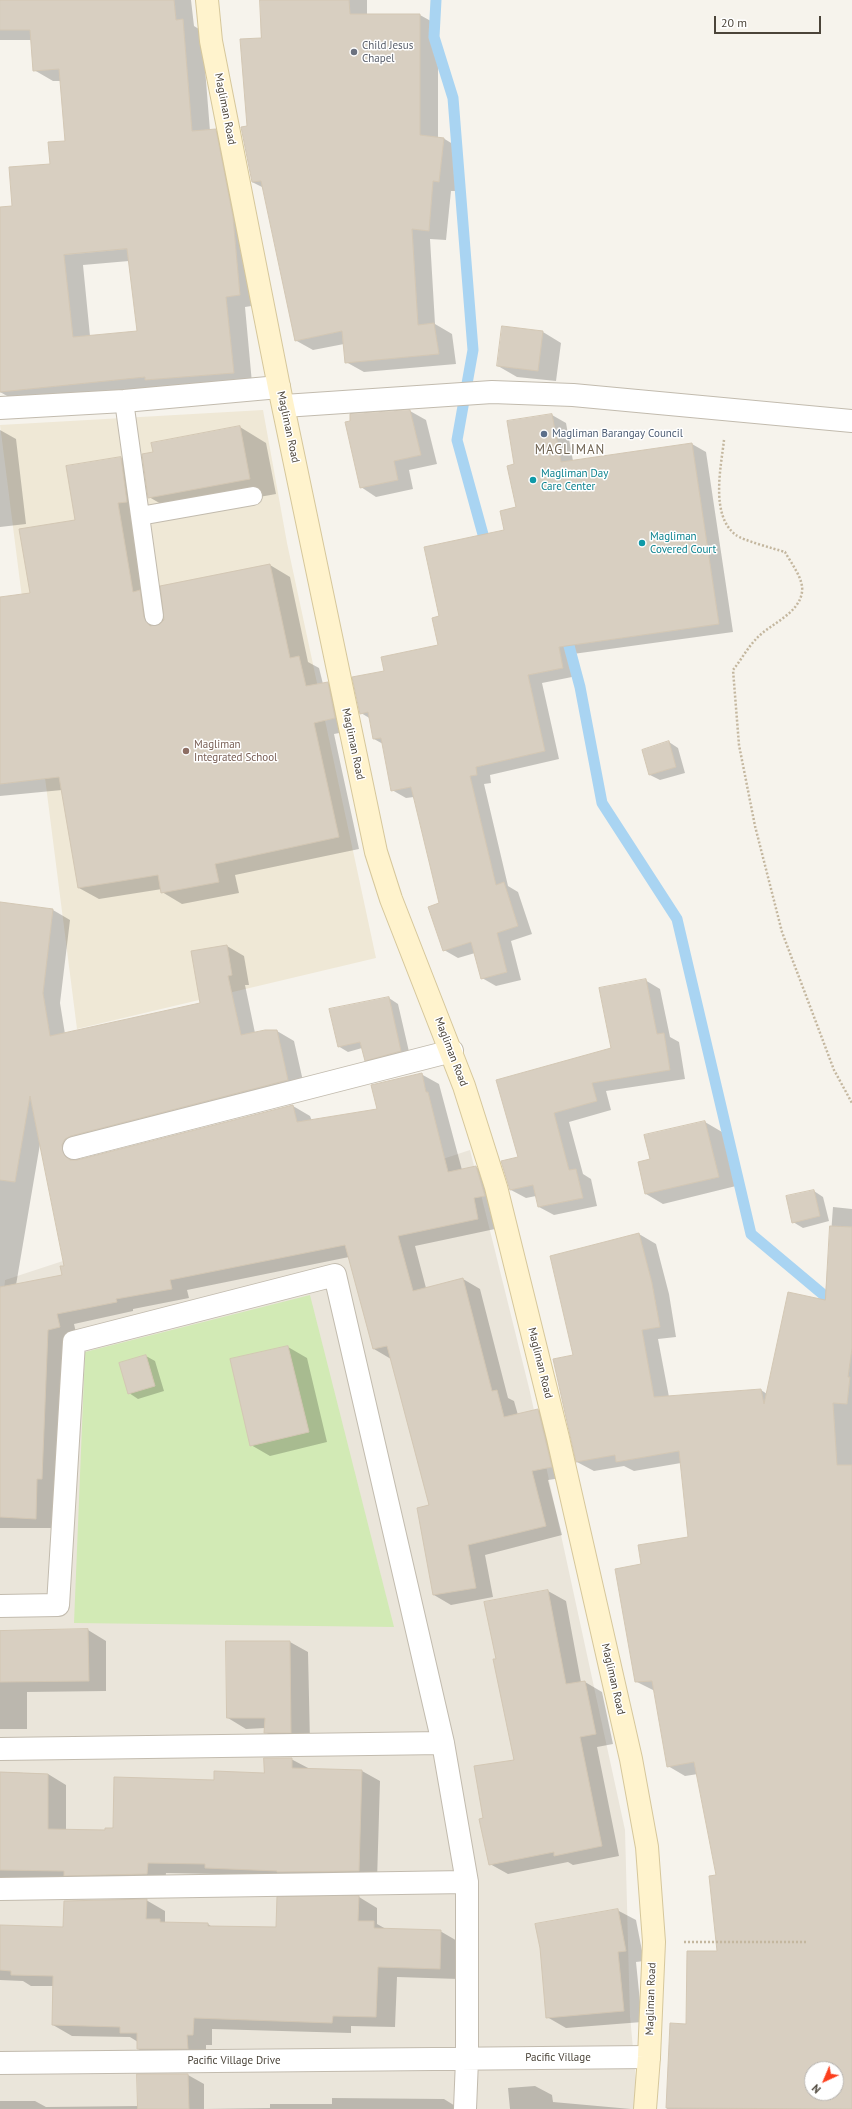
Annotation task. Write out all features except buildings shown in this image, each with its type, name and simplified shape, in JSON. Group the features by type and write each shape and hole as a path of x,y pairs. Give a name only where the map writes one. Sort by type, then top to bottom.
{"street":[{"name":"Magliman Road","path":"207,0 211,41 282,396 376,852 391,899 452,1051 477,1124 496,1187 572,1499 631,1759 647,1847 654,1942 649,2058 645,2109"},
{"path":"0,408 124,401 282,396 430,395 492,392 573,395 852,421"},
{"path":"74,1148 452,1051"},
{"path":"0,1606 58,1605 74,1342 335,1275 443,1743 466,1882 467,2060 465,2109"},
{"path":"0,1749 443,1743"},
{"path":"0,1889 466,1882"},
{"name":"Pacific Village","path":"467,2060 649,2058"},
{"name":"Pacific Village Drive","path":"0,2063 467,2060"}],"lane":[{"path":"124,401 154,616"},
{"path":"140,516 253,496"}],"path":[{"path":"727,409 718,489 723,521 736,536 785,552 798,575 802,592 795,606 778,622 757,637 733,670 739,744 755,826 782,932 834,1070 852,1103"},
{"path":"654,1942 807,1942"}],"shaded area":[{"name":"Magliman Integrated School","path":"263,410 287,543 376,958 77,1029 0,425"},
{"path":"470,1150 530,1392 625,1830 630,2016 637,2092 634,2109 0,2109 0,1325 5,1280 69,1259 345,1191"}],"green space":[{"path":"310,1295 394,1627 74,1623 85,1352"}],"waterway":[{"path":"436,0 434,37 453,98 473,350 457,440 487,549"},
{"path":"558,638 568,642 580,687 602,803 677,919 751,1234 844,1312 852,1322"}],"place":[{"name":"Child Jesus Chapel","path":"354,52"},
{"name":"Magliman Barangay Council","path":"544,434"},
{"name":"Magliman Day Care Center","path":"533,480"},
{"name":"Magliman Covered Court","path":"642,543"},
{"name":"Magliman Integrated School","path":"186,751"}],"district":[{"name":"MAGLIMAN","path":"570,450"}]}
